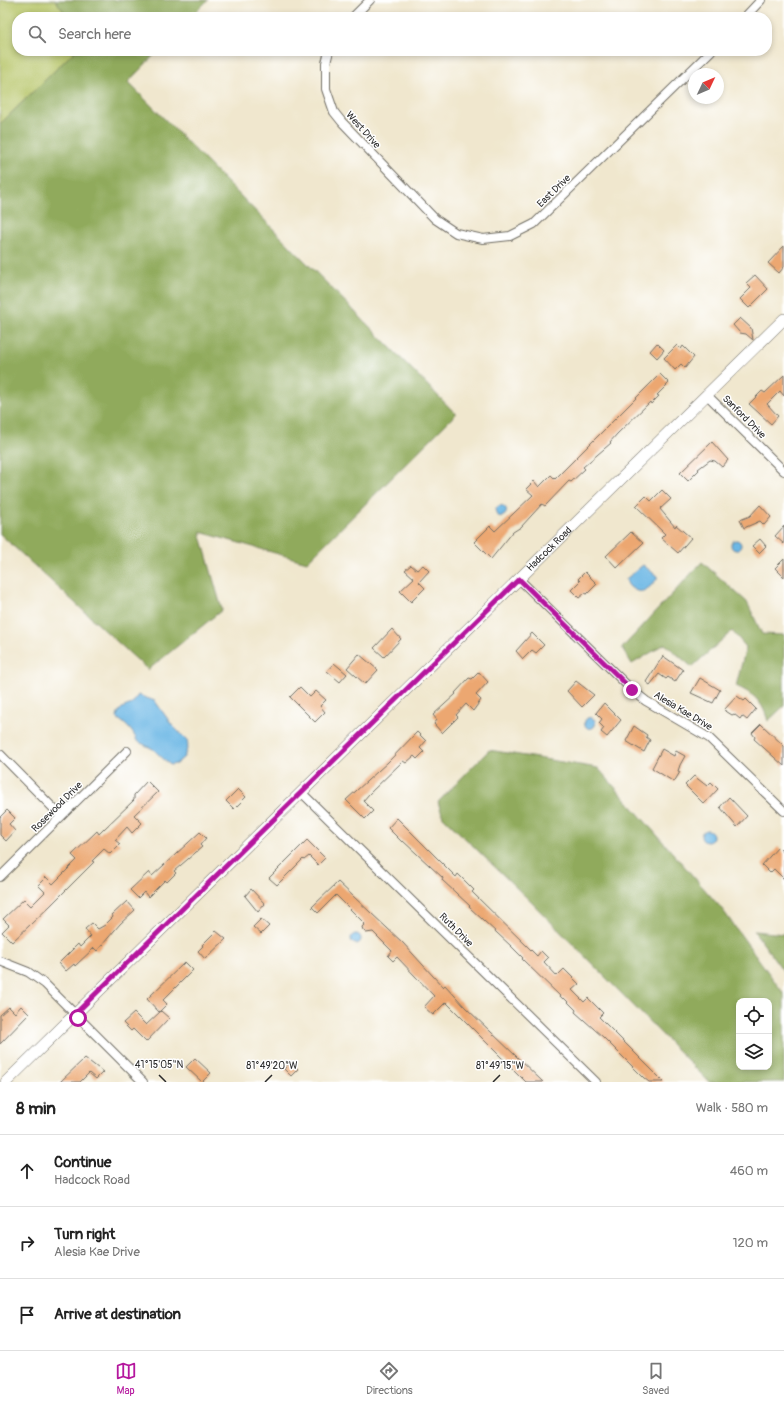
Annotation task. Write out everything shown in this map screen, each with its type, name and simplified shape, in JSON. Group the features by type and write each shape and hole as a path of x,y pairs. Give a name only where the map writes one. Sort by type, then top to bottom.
{"street":[{"path":"358,12 370,0"},
{"path":"750,12 761,0"},
{"name":"West Drive","path":"328,56 325,82 329,101 334,112 389,172"},
{"name":"East Drive","path":"389,172 435,219 456,233 483,239 510,236 522,231 540,218 706,56"},
{"name":"Hadcock Road","path":"6,1082 784,319"},
{"name":"Sanford Drive","path":"707,395 784,471"},
{"name":"Alesia Kae Drive","path":"519,579 632,690 646,701 709,738 784,811"},
{"name":"Rosewood Drive","path":"0,877 127,751"},
{"path":"0,754 61,816"},
{"name":"Ruth Drive","path":"301,792 596,1082"},
{"path":"0,961 36,977 143,1082"}],"green space":[{"path":"0,0 55,0 64,12 12,12 12,56 70,56 0,124"},
{"path":"55,0 208,0 196,12 64,12"},
{"path":"70,56 153,56 128,82 456,414 307,562 200,532 222,610 148,670 0,534 0,124"},
{"path":"702,562 747,602 762,634 784,635 784,706 768,721 760,703 748,692 736,686 746,647 732,631 692,667 665,644 632,664 622,648"},
{"path":"489,750 598,768 722,909 784,994 784,1082 709,1082 527,898 443,817 438,802"},
{"path":"754,931 784,934 784,972"}],"water":[{"path":"501,505 505,507 507,511 505,515 501,517 497,515 495,511 497,507"},
{"path":"734,540 738,540 740,541 740,549 734,550 731,547 731,543"},
{"path":"643,565 657,576 657,579 643,591 637,591 629,586 626,579"},
{"path":"138,695 155,701 172,725 187,740 188,746 184,757 176,764 170,765 153,749 137,741 131,730 117,718 120,710 132,704"},
{"path":"590,717 594,719 596,723 594,727 590,729 586,727 584,723 586,719"},
{"path":"707,830 711,832 713,836 711,840 707,842 703,840 701,836 703,832"},
{"path":"354,934 358,934 360,935 360,943 354,944 351,941 351,937"}],"building":[{"path":"784,246 784,267 779,273 768,263"},
{"path":"755,275 768,289 749,308 740,299 751,288 746,283"},
{"path":"740,318 751,328 753,340 746,334 740,333 733,325"},
{"path":"657,343 664,350 657,358 650,351"},
{"path":"677,345 681,349 683,346 694,357 685,368 681,364 675,370 664,358"},
{"path":"660,374 669,383 657,395 659,396 651,404 650,402 617,434 610,442 611,443 583,467 585,469 571,482 569,481 545,506 542,504 521,527 513,532 491,559 474,542 490,526 495,531 533,495 526,489 534,481 539,487 551,475 555,479"},
{"path":"784,375 784,396 780,391 767,404 778,416 771,424 749,404 762,391 765,393"},
{"path":"712,442 728,460 722,467 715,461 710,460 698,469 699,470 688,481 680,473"},
{"path":"662,490 671,499 660,509 675,527 676,525 691,538 678,553 661,538 665,534 636,506 646,496 651,501"},
{"path":"760,505 771,517 764,525 760,521 744,528 740,520 750,516"},
{"path":"784,526 784,544 775,536"},
{"path":"631,532 643,543 617,568 606,556"},
{"path":"760,539 766,546 759,553 752,546"},
{"path":"784,559 784,577 775,568"},
{"path":"411,565 417,570 423,565 429,571 419,582 425,588 411,602 400,591 414,578 405,570"},
{"path":"585,572 597,584 587,594 585,593 579,598 571,590 580,581 578,579"},
{"path":"392,629 401,639 384,657 374,648"},
{"path":"532,633 544,645 536,653 532,650 523,659 516,651"},
{"path":"359,654 378,670 365,684 347,668"},
{"path":"663,656 683,670 675,682 668,677 666,679 659,674 650,685 646,682"},
{"path":"334,663 347,674 340,682 327,671"},
{"path":"479,672 488,682 476,695 481,700 473,711 466,704 456,715 458,717 442,733 434,724 437,720 433,715 456,694 455,693 469,678 472,679"},
{"path":"700,678 720,690 713,703 691,693"},
{"path":"576,681 594,695 582,707 567,691"},
{"path":"300,687 310,697 316,691 326,700 320,706 325,712 315,722 290,697"},
{"path":"737,696 744,701 746,699 756,709 747,720 742,716 740,719 734,714 732,715 724,710"},
{"path":"604,703 621,720 607,737 601,732 604,728 599,723 602,719 596,713"},
{"path":"761,724 784,746 784,766 754,739 755,737 752,733"},
{"path":"634,726 647,735 646,737 650,740 644,752 626,741"},
{"path":"417,732 426,741 420,748 424,752 417,759 414,756 406,763 403,761 369,794 363,801 373,811 365,819 346,800 388,762"},
{"path":"662,749 674,756 676,751 685,756 678,771 680,772 674,782 652,768"},
{"path":"694,776 707,786 711,782 718,789 704,804 685,785"},
{"path":"147,781 158,792 134,815 142,823 132,833 127,827 115,840 120,844 110,854 104,849 92,861 94,862 12,942 2,932 9,925 3,919 24,899 31,906 45,892 38,885 46,877 53,884 77,860 72,855 97,831 99,834 134,800 134,795"},
{"path":"238,789 246,797 234,809 226,801"},
{"path":"729,797 747,816 737,827 720,807"},
{"path":"7,810 15,818 9,824 15,831 6,841 0,835 0,817"},
{"path":"397,818 456,877 458,874 474,890 472,892 537,956 541,951 548,958 544,962 557,976 564,969 579,984 572,990 584,1002 588,998 603,1013 599,1017 664,1082 649,1082 644,1078 603,1037 575,1012 576,1010 522,959 523,958 511,946 469,907 470,906 442,880 443,878 403,841 402,842 388,828"},
{"path":"200,832 206,838 200,845 202,847 174,871 176,873 167,882 165,880 148,897 144,892 138,898 130,890 149,872 152,876"},
{"path":"307,840 325,858 318,865 309,856 304,860 303,859 277,885 269,878"},
{"path":"778,847 784,853 784,879 774,869 770,873 762,865"},
{"path":"338,882 403,943 443,987 445,985 465,1007 543,1082 526,1082 446,1002 433,1015 424,1007 434,996 397,957 393,961 388,956 392,951 373,932 366,933 363,930 362,927 365,924 336,895 318,913 312,907"},
{"path":"251,889 265,904 258,912 245,896"},
{"path":"127,901 135,910 120,924 97,951 94,948 75,966 74,964 66,971 59,963 78,944 80,947 91,936 85,929 92,923 98,929 105,925 113,917 112,915"},
{"path":"261,919 269,926 261,934 253,927"},
{"path":"216,931 226,939 205,959 198,951"},
{"path":"185,962 193,970 163,1000 167,1004 159,1012 147,999"},
{"path":"21,1006 29,1014 0,1044 0,1015 9,1007 15,1013"},
{"path":"161,1011 169,1018 146,1042 133,1029 131,1031 123,1023 134,1013 146,1025"},
{"path":"85,1058 103,1072 96,1079 89,1073 80,1082 60,1082"},
{"path":"195,1058 211,1073 202,1082 186,1067"},
{"path":"291,1062 298,1069 291,1076 284,1069"}],"route":[{"path":"78,1018 75,1014 519,579 632,690"}]}
